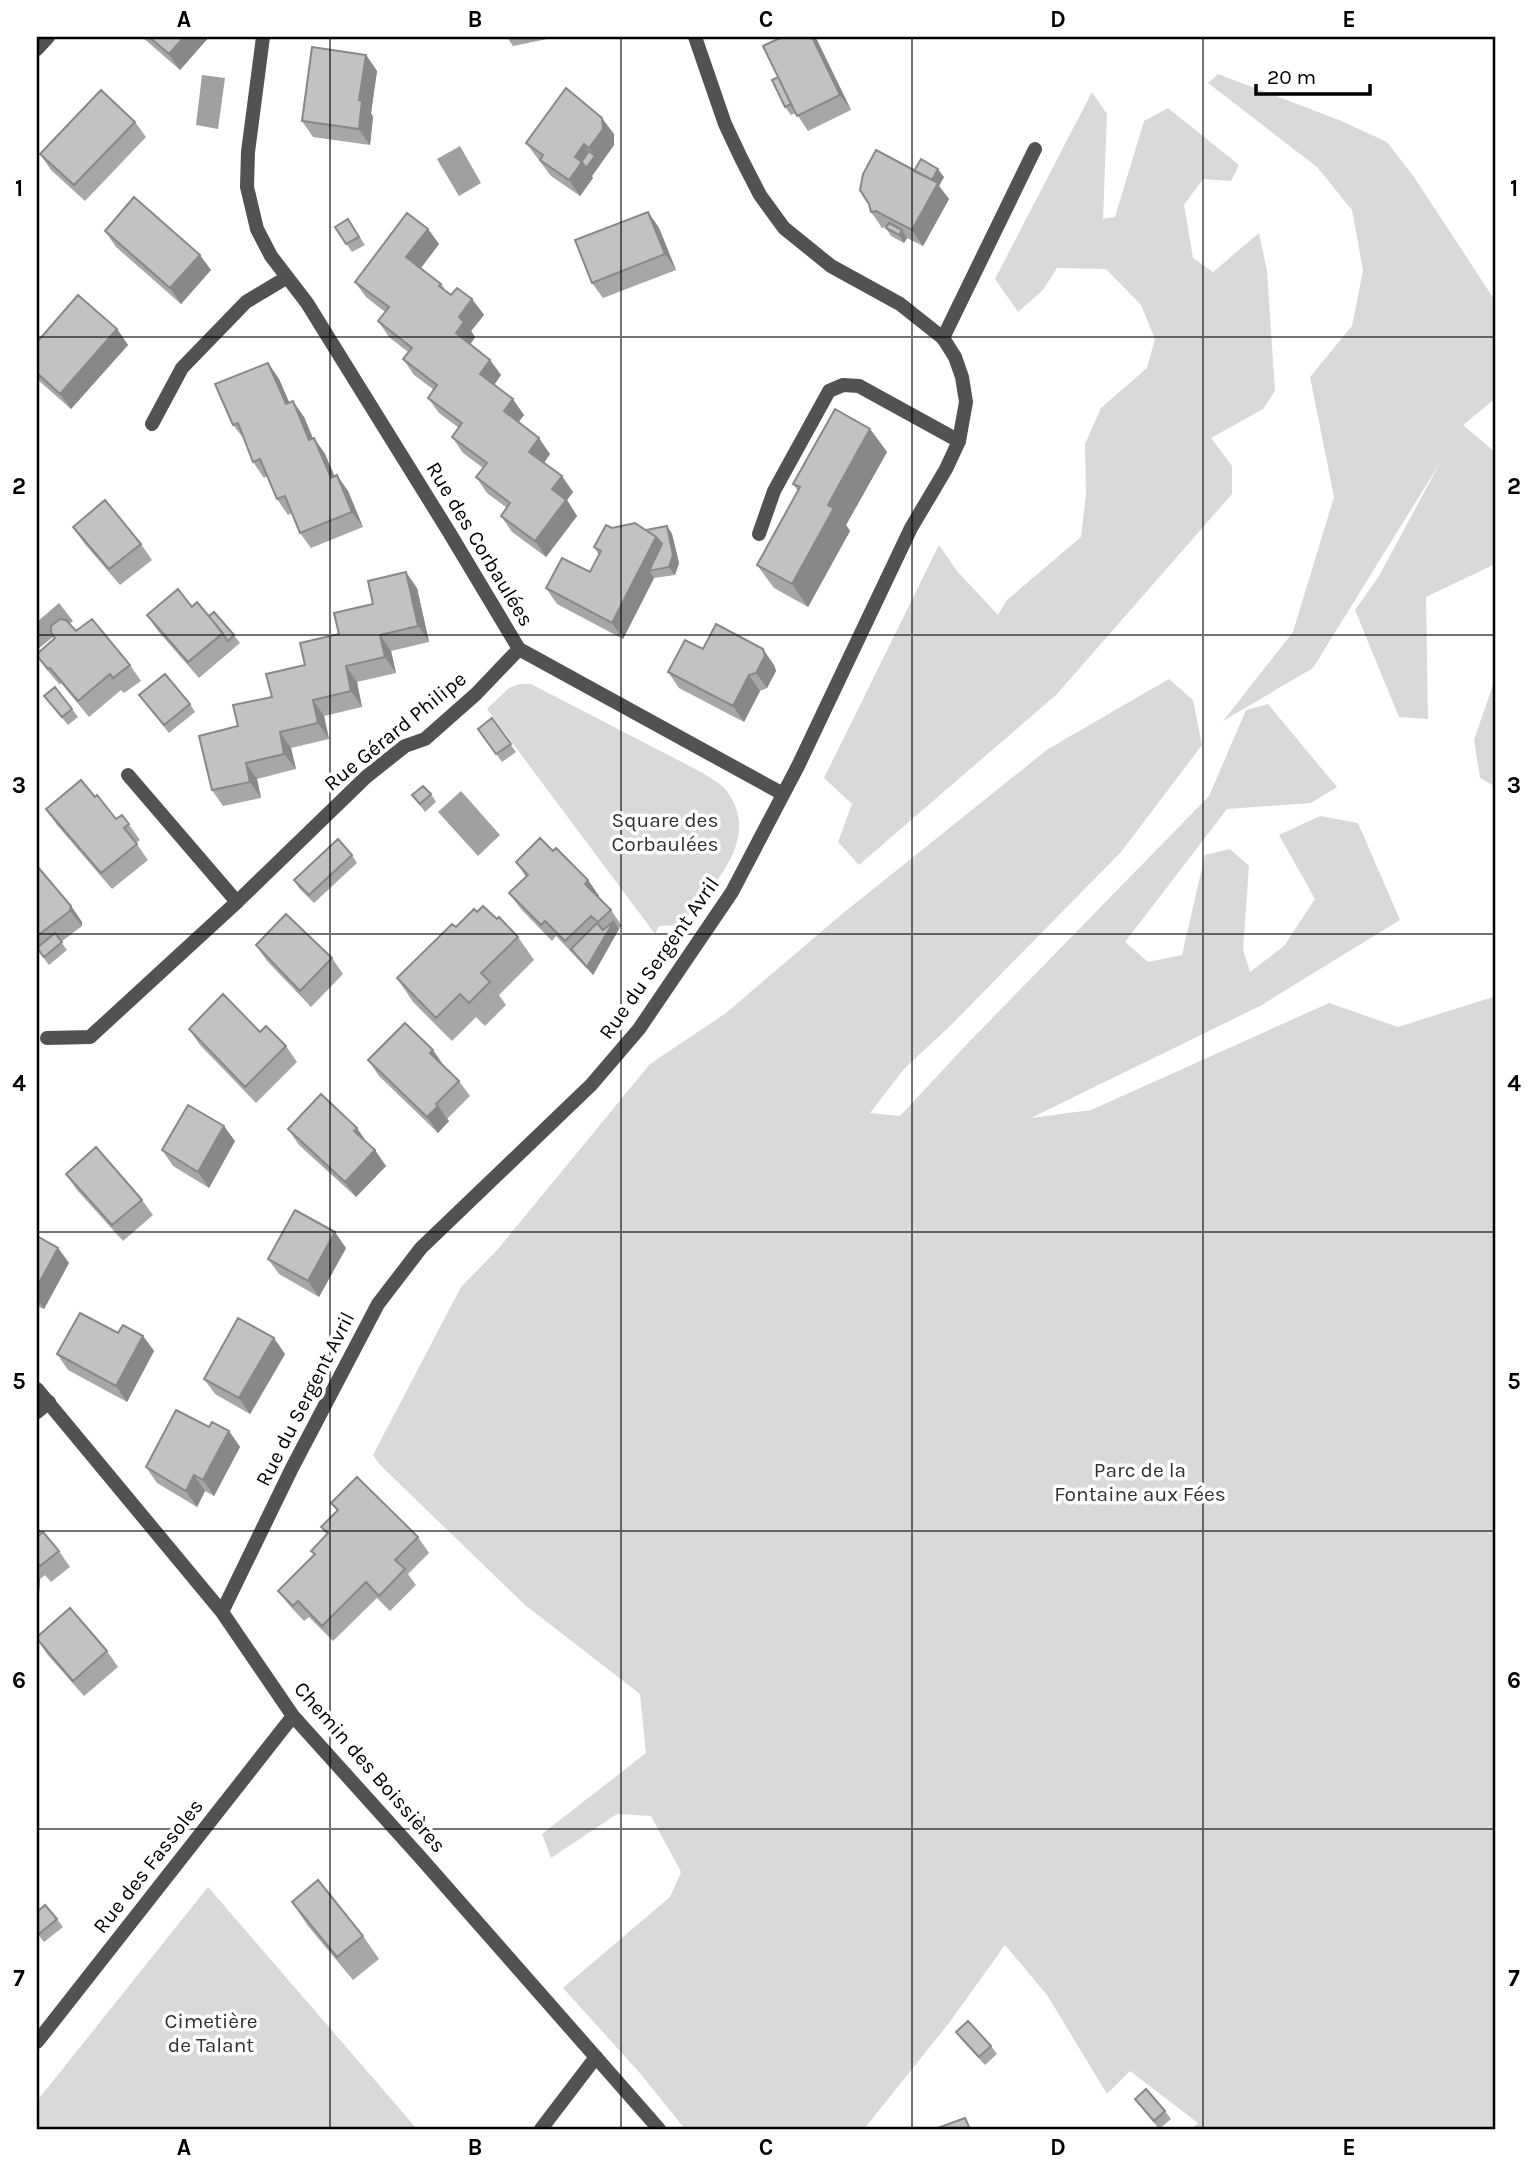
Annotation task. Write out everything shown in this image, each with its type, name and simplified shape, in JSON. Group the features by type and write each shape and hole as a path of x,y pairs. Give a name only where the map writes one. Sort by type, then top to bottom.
{"street":[{"path":"37,49 48,37"},
{"name":"Rue des Corbaulées","path":"263,37 248,152 247,187 257,229 271,256 307,303 519,649 783,794"},
{"path":"695,37 725,124 760,195 784,228 831,266 900,304 943,338 1035,149"},
{"path":"152,424 182,368 247,302 286,278"},
{"name":"Rue du Sergent Avril","path":"222,1612 292,1468 378,1304 421,1248 591,1085 639,1029 732,892 783,794 911,528 946,470 959,441 966,402 955,357 943,338"},
{"path":"759,534 774,491 829,391 843,385 859,386 959,441"},
{"name":"Rue Gérard Philipe","path":"47,1038 90,1037 237,902 366,777 405,747 425,739 476,694 519,649"},
{"path":"128,775 237,902"},
{"name":"Chemin des Boissières","path":"37,1389 222,1612 293,1716 659,2129"},
{"path":"37,1412 49,1402"},
{"name":"Rue des Fassoles","path":"37,2042 293,1716"},
{"path":"541,2129 596,2057"}],"green space":[{"path":"1218,74 1339,120 1387,142 1414,177 1496,302 1496,398 1463,425 1496,453 1496,569 1493,565 1426,597 1428,719 1399,717 1355,610 1379,576 1441,461 1313,668 1223,721 1293,632 1334,497 1310,377 1352,326 1363,270 1352,210 1317,167 1208,83"},
{"path":"1092,92 1107,114 1103,219 1115,217 1144,121 1168,108 1239,165 1231,181 1203,179 1184,205 1193,258 1213,272 1259,233 1267,271 1275,391 1263,409 1211,438 1232,466 1232,494 1057,694 859,865 838,842 852,804 824,778 939,545 957,571 998,615 1007,600 1081,537 1086,494 1085,444 1101,408 1147,368 1155,339 1141,305 1106,269 1057,268 1043,290 1018,312 995,279"},
{"path":"1496,676 1496,787 1480,778 1474,740"},
{"name":"Parc de la Fontaine aux Fées","path":"1169,679 1193,700 1202,745 1121,852 952,1024 904,1069 870,1113 900,1116 1209,796 1246,710 1268,704 1337,787 1311,803 1227,809 1125,942 1148,962 1182,955 1205,855 1230,849 1249,866 1243,949 1250,972 1284,946 1315,899 1279,835 1320,816 1358,823 1400,920 1260,1006 1031,1118 1091,1110 1329,1003 1398,1027 1496,996 1496,2129 1191,2129 1198,2123 1130,2071 1107,2094 1047,1995 1005,1945 949,2023 864,2129 685,2129 639,2072 563,1988 670,1897 681,1872 651,1816 617,1814 551,1858 542,1834 646,1753 640,1694 525,1605 381,1466 373,1455 461,1287 498,1249 650,1064 726,1013 842,914 1048,749"},
{"name":"Square des Corbaulées","path":"519,684 531,684 703,773 725,789 736,807 739,826 737,844 718,879 680,925 659,926 655,934 487,709 509,688"},
{"name":"Cimetière de Talant","path":"208,1887 417,2129 37,2129 37,2101"}],"shaded area":[{"path":"202,75 225,78 218,129 196,125"},
{"path":"460,146 481,183 459,196 437,159"},
{"path":"59,603 73,621 38,649 37,622"},
{"path":"461,791 500,835 478,856 438,812"}],"building":[{"path":"149,37 184,37 169,54"},
{"path":"782,37 812,37 840,95 797,116 763,46"},
{"path":"312,47 366,55 359,100 362,101 359,129 302,121"},
{"path":"778,77 791,104 785,107 772,80"},
{"path":"566,88 602,118 603,129 589,148 584,144 575,157 582,162 569,180 540,160 543,155 526,143"},
{"path":"101,90 135,122 74,185 40,154"},
{"path":"876,150 938,183 912,230 876,211 871,212 860,190 863,174"},
{"path":"589,151 595,156 586,168 582,162 580,164"},
{"path":"921,159 938,169 932,180 914,171"},
{"path":"134,197 200,255 170,288 105,231"},
{"path":"648,212 665,254 592,283 575,240"},
{"path":"407,213 428,229 406,257 451,295 457,288 472,299 459,317 464,322 456,333 490,360 480,374 513,399 504,411 539,438 529,452 562,476 552,489 566,500 535,541 501,516 510,503 476,477 487,463 452,437 462,423 428,398 437,385 403,359 412,348 378,321 389,307 355,282"},
{"path":"348,219 359,237 346,244 335,227"},
{"path":"889,223 902,230 899,235 886,228"},
{"path":"78,295 117,329 60,394 37,373 37,342"},
{"path":"268,363 286,404 293,401 309,440 314,438 331,478 337,475 352,512 300,533 285,496 277,499 260,459 253,462 238,423 233,425 215,384"},
{"path":"835,409 870,429 828,505 834,508 792,584 757,565 800,487 793,484"},
{"path":"105,500 141,544 109,569 73,527"},
{"path":"635,523 656,537 612,623 546,588 562,558 590,572 601,551 594,547 606,525 612,528"},
{"path":"667,526 673,555 669,567 649,571 662,544 646,530"},
{"path":"406,572 418,626 380,635 385,657 346,666 351,691 313,700 318,723 280,732 284,754 246,763 250,782 212,790 199,736 238,726 233,705 272,697 266,674 305,665 300,643 339,634 334,613 373,604 368,581"},
{"path":"178,589 192,607 197,602 223,633 188,662 147,615"},
{"path":"214,612 234,635 228,641 209,616"},
{"path":"60,619 66,620 76,631 92,619 130,665 113,678 110,674 78,701 37,656 55,638 51,626"},
{"path":"716,624 763,649 765,656 756,673 749,675 733,706 668,672 685,640 703,649"},
{"path":"165,674 190,704 164,725 139,695"},
{"path":"55,687 72,709 62,717 44,696"},
{"path":"492,718 511,744 496,754 478,729"},
{"path":"81,780 116,819 122,815 129,824 124,828 137,844 101,873 46,809"},
{"path":"423,786 431,794 420,804 412,795"},
{"path":"540,838 553,851 556,848 588,880 585,884 611,910 598,922 591,916 565,941 545,921 541,925 509,893 528,875 516,862"},
{"path":"338,839 352,855 309,895 294,880"},
{"path":"37,866 71,906 70,911 37,936"},
{"path":"483,906 497,919 499,917 518,937 481,973 490,982 469,1003 460,994 436,1018 397,978 452,924 456,927 474,909 477,912"},
{"path":"286,914 332,958 300,991 256,945"},
{"path":"614,921 587,967 571,949 597,923 603,930"},
{"path":"55,933 62,942 44,957 37,948"},
{"path":"223,994 260,1032 266,1026 286,1046 245,1087 189,1029"},
{"path":"405,1023 433,1050 430,1053 459,1081 427,1117 368,1060"},
{"path":"321,1094 357,1128 354,1131 375,1150 345,1182 288,1129"},
{"path":"188,1105 224,1126 198,1172 162,1150"},
{"path":"96,1147 142,1200 112,1225 66,1174"},
{"path":"295,1210 335,1232 308,1281 268,1259"},
{"path":"37,1236 58,1248 37,1287"},
{"path":"80,1313 118,1333 123,1325 143,1336 116,1386 57,1354"},
{"path":"238,1318 274,1338 239,1398 204,1379"},
{"path":"176,1410 209,1427 212,1422 229,1431 203,1480 194,1475 186,1491 146,1467"},
{"path":"357,1477 418,1537 395,1560 405,1569 379,1596 366,1582 322,1626 298,1601 293,1606 278,1591 315,1554 311,1551 328,1533 321,1527 338,1510 331,1503"},
{"path":"43,1532 59,1551 40,1566 37,1562 37,1537"},
{"path":"70,1608 107,1651 73,1681 37,1639"},
{"path":"318,1880 363,1936 337,1957 292,1902"},
{"path":"45,1905 57,1919 39,1934 37,1912"},
{"path":"968,2021 991,2046 979,2057 956,2032"},
{"path":"1146,2089 1165,2111 1154,2121 1135,2099"},
{"path":"965,2118 970,2129 935,2129"}]}
